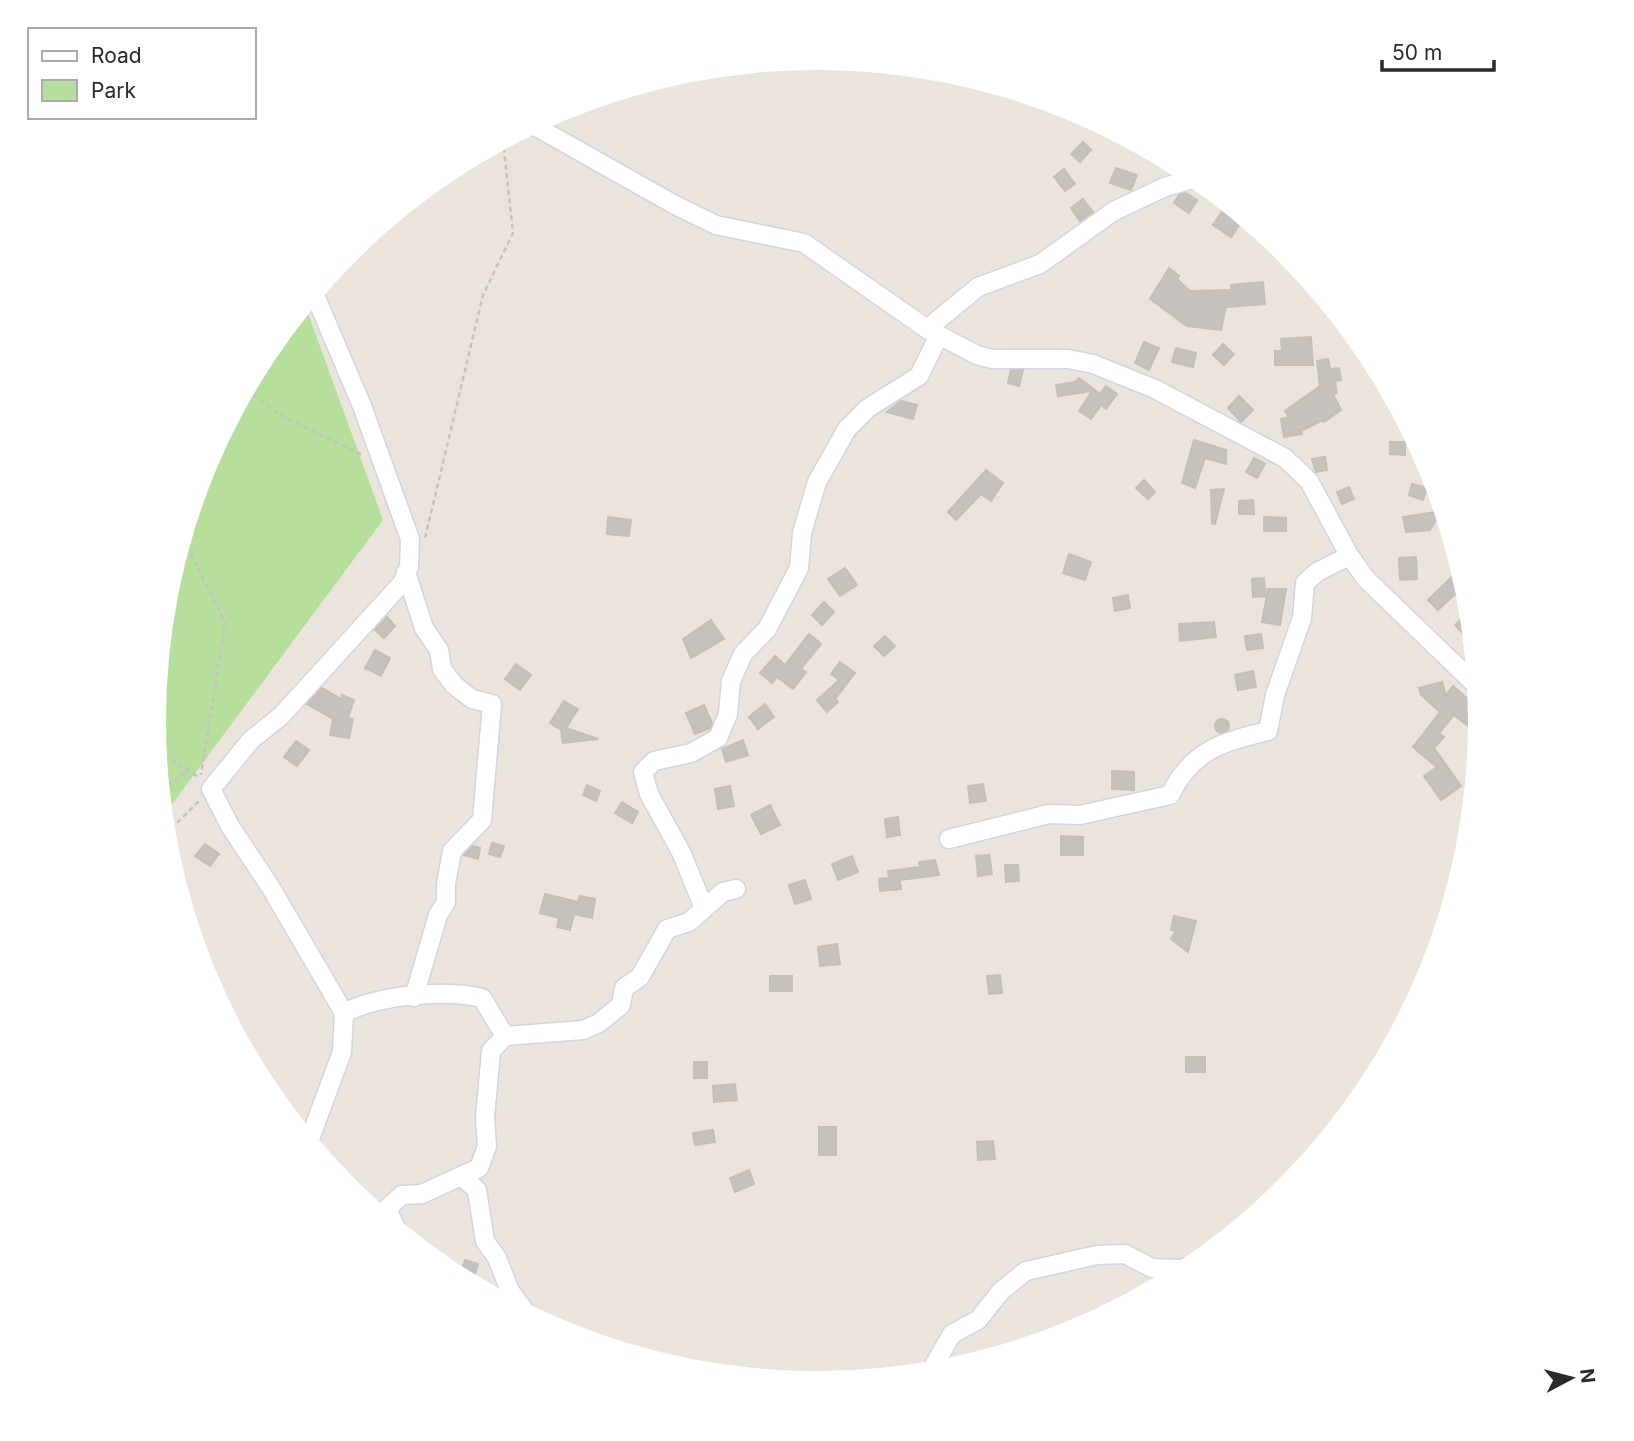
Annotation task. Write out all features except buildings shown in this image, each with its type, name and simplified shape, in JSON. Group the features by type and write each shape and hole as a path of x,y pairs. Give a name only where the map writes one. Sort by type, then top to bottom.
{"street":[{"path":"543,131 716,225 804,243 933,332 977,355 992,359 1068,359 1093,364 1155,389 1285,458 1309,481 1349,556 1375,589 1465,672"},
{"path":"704,908 681,852 649,794 643,772 654,761 691,753 718,738 728,714 731,681 743,654 767,629 799,568 802,533 817,482 847,429 868,408 919,376 933,332 942,314 978,287 1040,264 1114,211 1181,182"},
{"path":"318,304 382,457 410,539 408,564 424,628 439,650 442,669 454,685 472,699 492,704 482,820 452,851 446,884 446,902 438,915 414,997"},
{"path":"948,839 1049,814 1080,815 1149,802 1170,795 1182,771 1209,749 1268,730 1275,695 1302,618 1305,583 1317,572 1349,556"},
{"path":"313,1131 342,1052 344,1013 206,783 281,716 393,593 408,564"},
{"path":"387,1209 402,1195 422,1194 479,1168 487,1146 485,1118 491,1051 505,1036 583,1030 599,1023 621,1005 624,988 640,977 667,929 689,922 723,892 736,889"},
{"path":"344,1013 364,1003 456,992 482,999 505,1036"},
{"path":"463,1175 477,1190 485,1241 497,1258 513,1296"},
{"path":"937,1360 952,1334 978,1320 1001,1291 1026,1271 1054,1262 1106,1254 1125,1254 1152,1268 1166,1268"}],"path":[{"path":"408,564 428,535 483,295 513,233 504,150"},
{"path":"254,395 286,418 341,446 365,456 382,457"},
{"path":"175,822 206,783 225,623 189,551"},
{"path":"168,758 206,783"},
{"path":"170,784 187,771"}],"green space":[{"path":"309,315 383,520 172,804 166,720 168,678 179,594 189,552 201,511 234,433 276,359"}]}
